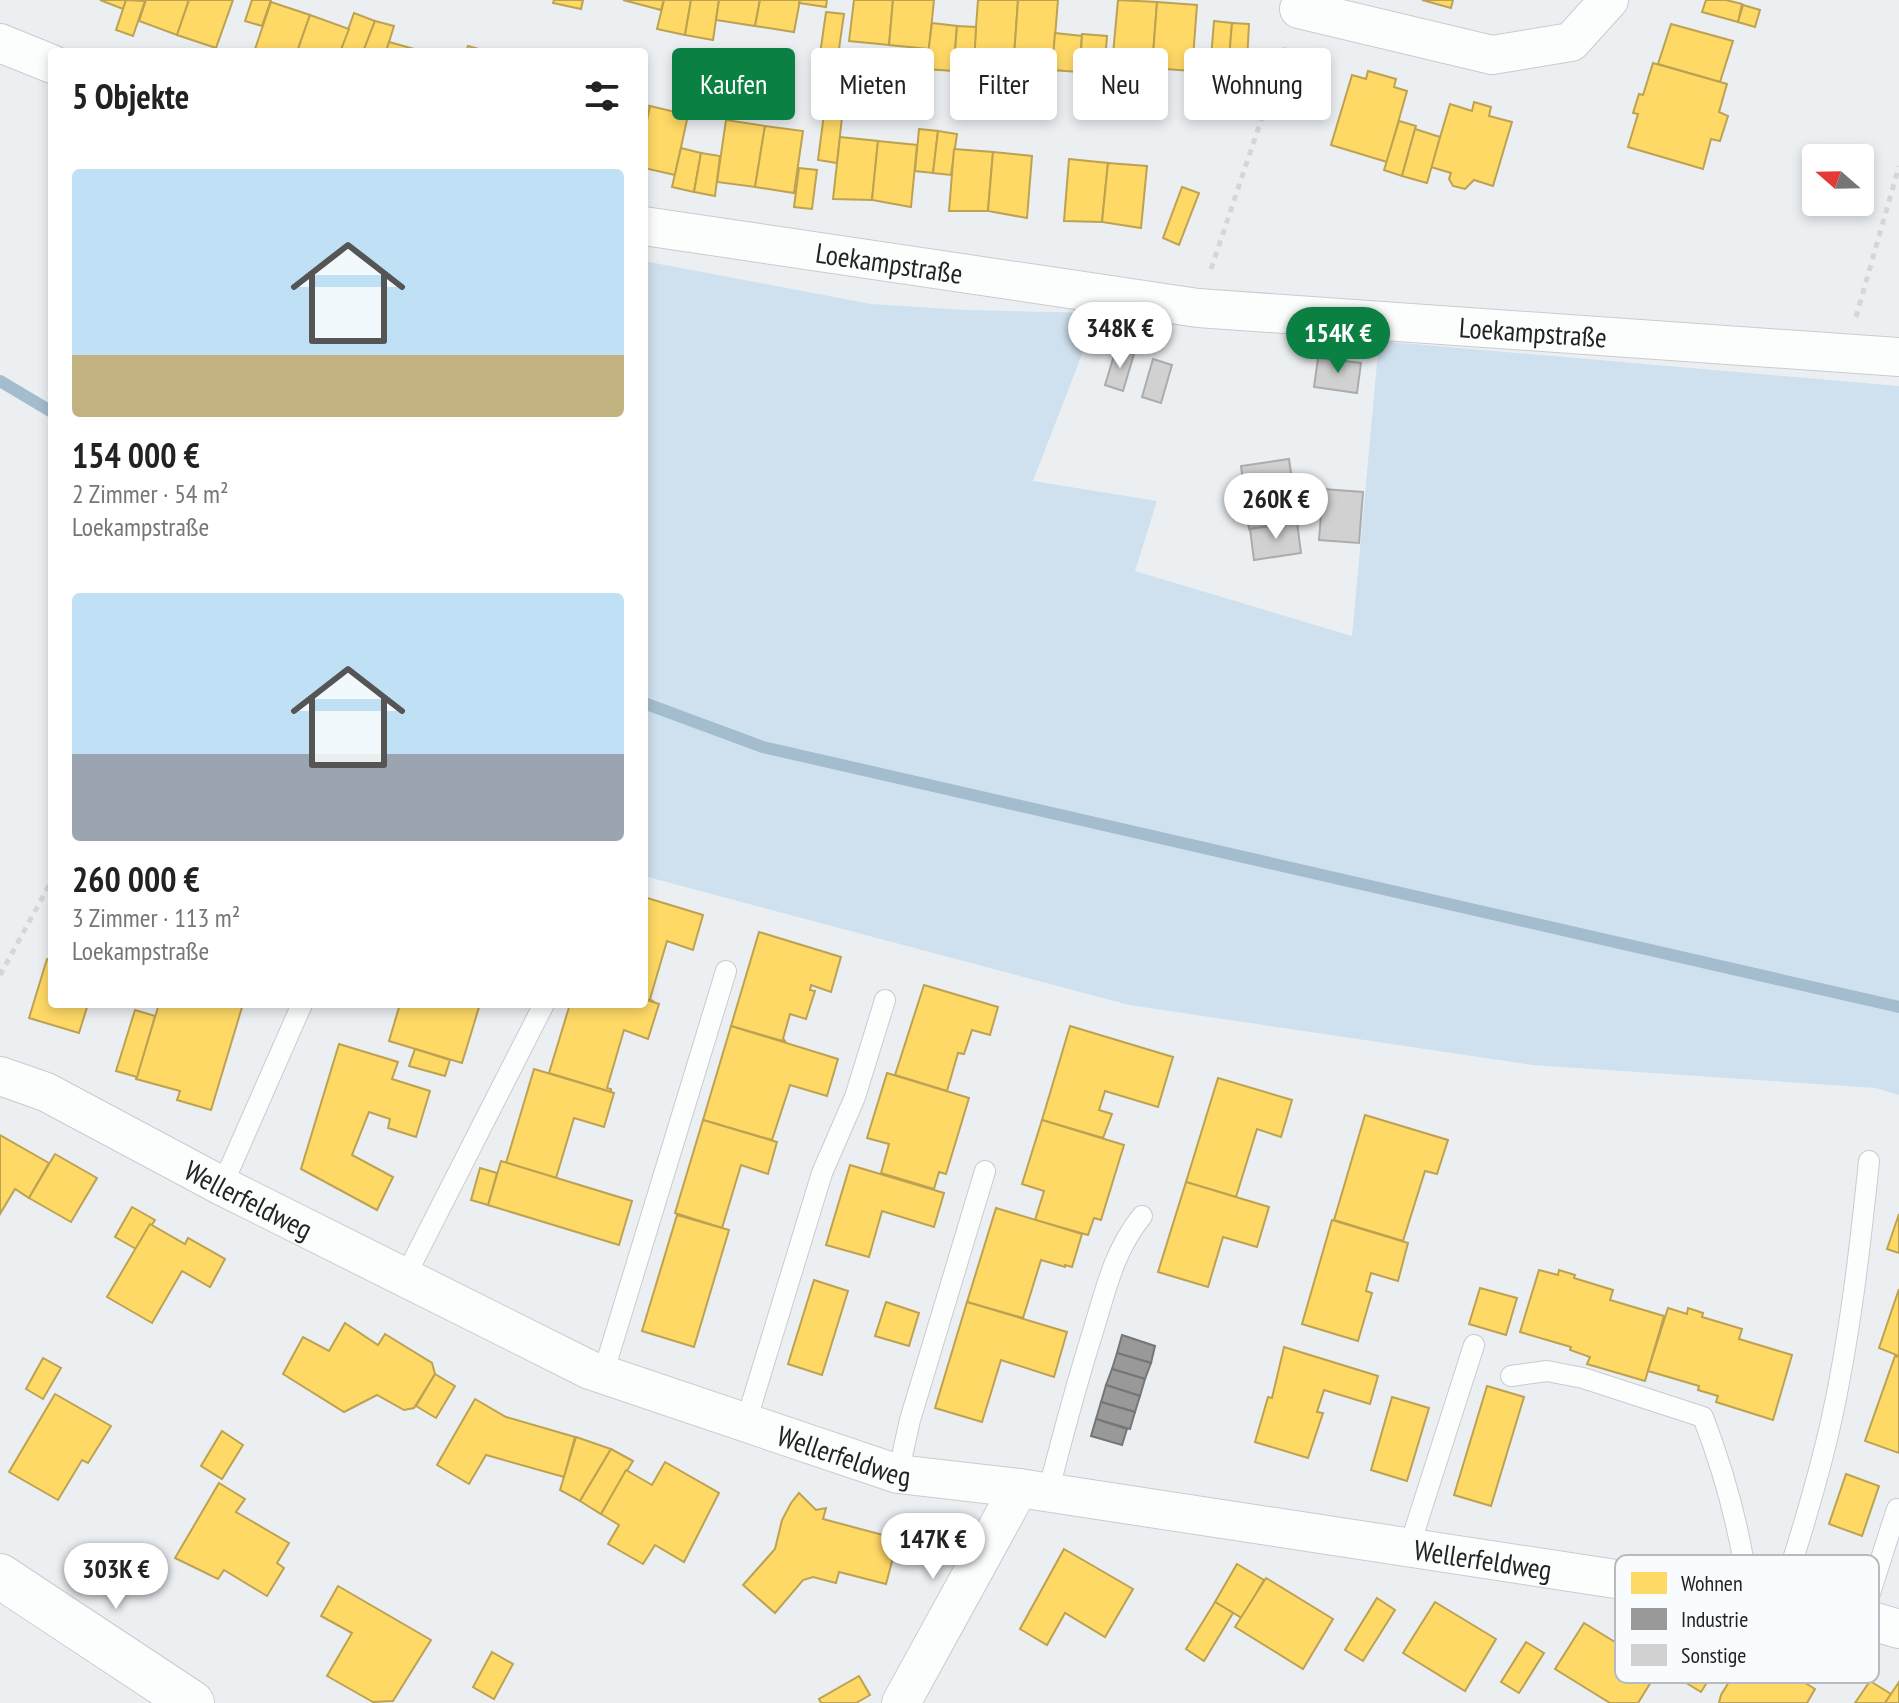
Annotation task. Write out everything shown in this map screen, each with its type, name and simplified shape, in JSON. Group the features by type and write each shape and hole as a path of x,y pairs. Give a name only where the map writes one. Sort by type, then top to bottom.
{"street":[{"path":"1299,9 1492,55 1571,42 1609,0"},
{"path":"0,43 48,62"},
{"name":"Loekampstraße","path":"648,227 1198,308 1899,357"},
{"name":"Wellerfeldweg","path":"0,1076 46,1092 222,1186 603,1374 898,1474 1033,1491 1615,1579"},
{"path":"901,1703 1033,1491"},
{"path":"0,1576 177,1697"},
{"name":"Wellerfeldweg","path":"1879,1623 1899,1629"}],"lane":[{"path":"603,1374 726,971"},
{"path":"746,1422 822,1173 855,1097 885,1000"},
{"path":"222,1186 300,1008"},
{"path":"405,1277 542,1008"},
{"path":"1788,1555 1806,1519 1831,1422 1859,1260 1869,1161"},
{"path":"898,1474 910,1420 985,1171"},
{"path":"1033,1491 1088,1346 1117,1253 1142,1216"},
{"path":"1409,1548 1474,1345"},
{"path":"1511,1376 1547,1371 1571,1376 1703,1417 1721,1464 1746,1555"},
{"path":"1879,1565 1897,1509"}],"path":[{"path":"1198,308 1299,9"},
{"path":"1846,353 1899,166"},
{"path":"0,975 48,887"}],"shaded area":[{"path":"648,262 871,304 1098,313 1033,481 1157,501 1135,571 1352,636 1379,341 1899,386 1899,1095 1876,1088 1532,1065 1129,1005 648,877"}],"building: Wohnen":[{"path":"100,0 126,0 123,9"},
{"path":"126,0 145,1 133,36 116,30"},
{"path":"146,0 189,0 177,35 139,21"},
{"path":"189,0 233,0 216,48 177,35"},
{"path":"252,0 271,0 262,26 245,21"},
{"path":"554,0 583,0 581,9 553,3"},
{"path":"623,0 664,0 661,10"},
{"path":"664,0 691,0 685,35 657,29"},
{"path":"691,0 719,0 713,40 685,35"},
{"path":"719,0 760,0 755,26 716,20"},
{"path":"760,0 800,0 794,32 755,26"},
{"path":"800,0 827,0 826,7 799,3"},
{"path":"854,0 893,0 889,45 849,41"},
{"path":"893,0 934,0 929,48 889,45"},
{"path":"978,0 1018,0 1015,48 974,48"},
{"path":"1018,0 1058,0 1054,48 1015,48"},
{"path":"1118,0 1157,2 1154,48 1114,48"},
{"path":"1422,0 1453,0 1451,8"},
{"path":"1706,0 1742,4 1738,22 1702,12"},
{"path":"271,2 310,15 298,48 255,48"},
{"path":"1157,2 1197,5 1194,48 1184,48 1184,70 1168,69 1168,48 1154,48"},
{"path":"1743,5 1760,10 1755,27 1738,22"},
{"path":"826,12 844,14 839,48 821,48"},
{"path":"354,13 375,21 365,48 341,48"},
{"path":"310,15 349,29 342,48 298,48"},
{"path":"375,21 394,26 387,48 365,48"},
{"path":"1214,21 1232,23 1230,48 1212,48"},
{"path":"932,23 957,26 955,48 950,48 950,71 934,70 934,48 929,48"},
{"path":"1232,23 1249,24 1248,48 1230,48"},
{"path":"1671,24 1733,41 1720,82 1658,64"},
{"path":"957,26 976,27 975,48 955,48"},
{"path":"1055,33 1082,36 1081,48 1073,48 1073,72 1057,70 1057,48 1054,48"},
{"path":"1082,34 1107,36 1106,48 1081,48"},
{"path":"389,42 411,48 387,48"},
{"path":"1653,63 1727,84 1719,112 1728,116 1720,141 1711,139 1703,169 1628,147 1638,114 1633,113 1639,94 1643,95"},
{"path":"1368,71 1396,79 1394,87 1407,91 1387,162 1331,145 1352,75 1366,79"},
{"path":"1474,102 1491,107 1489,116 1512,122 1493,186 1474,180 1465,189 1453,186 1449,179 1451,173 1431,167 1450,104 1472,111"},
{"path":"650,106 672,111 672,120 687,120 675,175 648,169"},
{"path":"726,120 765,126 755,187 717,182"},
{"path":"823,120 842,120 837,163 818,160"},
{"path":"1399,121 1416,126 1402,176 1384,170"},
{"path":"765,126 803,131 794,193 755,187"},
{"path":"919,129 938,131 933,173 915,171"},
{"path":"1415,129 1440,137 1427,183 1402,176"},
{"path":"938,131 957,134 951,175 933,173"},
{"path":"840,137 878,141 872,200 833,199"},
{"path":"878,141 917,145 911,207 872,200"},
{"path":"681,148 701,153 694,192 672,187"},
{"path":"954,149 993,152 988,211 949,211"},
{"path":"993,152 1032,156 1027,218 988,211"},
{"path":"701,153 720,156 715,196 694,192"},
{"path":"1069,159 1108,163 1102,222 1064,221"},
{"path":"1108,163 1147,166 1141,228 1102,222"},
{"path":"799,168 817,170 812,209 794,207"},
{"path":"1182,187 1199,193 1179,245 1163,238"},
{"path":"648,898 703,915 693,950 667,941 650,999 654,1002 648,1000"},
{"path":"759,932 841,957 831,992 811,985 810,990 815,991 806,1019 790,1014 783,1039 786,1042 731,1026"},
{"path":"47,959 48,1008 87,1008 79,1033 29,1018"},
{"path":"924,985 998,1007 990,1035 972,1030 964,1054 958,1053 947,1091 895,1075"},
{"path":"648,1000 659,1004 648,1039 624,1030 607,1088 611,1092 549,1073 569,1008 648,1008"},
{"path":"158,1008 242,1008 211,1110 177,1100 180,1091 136,1079"},
{"path":"399,1008 479,1008 462,1063 389,1041"},
{"path":"135,1010 155,1016 137,1077 116,1071"},
{"path":"731,1026 838,1059 827,1096 790,1085 772,1140 703,1120"},
{"path":"1070,1026 1173,1057 1158,1107 1105,1091 1099,1110 1112,1114 1103,1138 1042,1120"},
{"path":"339,1044 398,1062 392,1079 430,1091 416,1137 388,1128 390,1119 369,1112 352,1155 393,1177 377,1210 301,1169"},
{"path":"415,1049 450,1060 445,1076 409,1066"},
{"path":"534,1069 614,1093 604,1127 574,1118 556,1178 506,1163"},
{"path":"887,1073 969,1098 946,1174 939,1172 934,1189 881,1173 889,1144 867,1138"},
{"path":"1218,1078 1292,1100 1281,1137 1257,1129 1236,1197 1186,1182"},
{"path":"1365,1115 1448,1140 1437,1174 1425,1171 1403,1241 1334,1220"},
{"path":"703,1120 777,1142 768,1174 741,1165 722,1228 675,1213"},
{"path":"1042,1120 1124,1145 1101,1220 1094,1218 1088,1235 1035,1220 1044,1191 1022,1184"},
{"path":"0,1135 49,1163 29,1198 15,1189 0,1214"},
{"path":"55,1154 97,1178 71,1222 29,1198"},
{"path":"501,1161 632,1201 619,1245 488,1205"},
{"path":"850,1165 944,1193 934,1227 882,1211 869,1257 826,1245"},
{"path":"480,1168 497,1173 488,1205 471,1200"},
{"path":"1186,1182 1269,1207 1257,1247 1223,1237 1208,1287 1158,1272"},
{"path":"132,1207 155,1220 136,1249 115,1237"},
{"path":"996,1208 1082,1234 1072,1267 1041,1260 1023,1318 967,1302"},
{"path":"1899,1214 1899,1253 1887,1249"},
{"path":"677,1215 729,1230 694,1347 642,1331"},
{"path":"1332,1220 1408,1243 1398,1281 1371,1273 1366,1291 1372,1293 1358,1341 1302,1324"},
{"path":"150,1224 185,1244 188,1238 225,1259 210,1287 182,1271 152,1323 107,1297"},
{"path":"1539,1270 1558,1275 1559,1270 1575,1275 1574,1278 1613,1290 1610,1300 1664,1316 1645,1381 1587,1364 1590,1357 1570,1350 1571,1347 1520,1332"},
{"path":"814,1280 848,1291 822,1375 788,1364"},
{"path":"1480,1288 1517,1298 1506,1335 1469,1324"},
{"path":"1899,1289 1899,1356 1879,1348"},
{"path":"886,1302 919,1313 909,1346 875,1336"},
{"path":"967,1302 1067,1332 1054,1377 1001,1360 982,1422 935,1408"},
{"path":"1668,1308 1687,1314 1688,1308 1703,1313 1702,1317 1742,1329 1739,1339 1792,1355 1773,1420 1716,1402 1718,1396 1698,1390 1699,1386 1648,1371"},
{"path":"345,1323 378,1345 385,1334 432,1363 435,1374 414,1408 404,1410 377,1395 344,1412 283,1374 303,1337 329,1351"},
{"path":"1284,1347 1378,1376 1370,1404 1324,1390 1317,1412 1323,1413 1308,1458 1255,1442 1268,1397 1272,1398"},
{"path":"1895,1356 1899,1357 1899,1453 1865,1441"},
{"path":"43,1358 61,1368 43,1399 26,1389"},
{"path":"435,1374 455,1386 436,1418 416,1406"},
{"path":"1487,1386 1524,1397 1491,1506 1454,1495"},
{"path":"55,1394 111,1426 88,1463 82,1460 58,1500 9,1472"},
{"path":"1392,1397 1429,1408 1407,1481 1371,1470"},
{"path":"475,1399 506,1417 575,1437 564,1477 486,1455 469,1484 437,1465"},
{"path":"222,1431 243,1445 222,1479 201,1466"},
{"path":"576,1437 611,1449 580,1501 560,1490"},
{"path":"611,1449 633,1461 601,1514 580,1501"},
{"path":"665,1462 719,1493 684,1562 655,1545 643,1564 608,1544 619,1525 601,1514 626,1470 652,1485"},
{"path":"1846,1474 1879,1486 1862,1536 1829,1524"},
{"path":"219,1483 245,1499 236,1512 289,1543 277,1563 284,1568 267,1596 224,1570 218,1579 175,1558"},
{"path":"799,1493 816,1510 826,1508 823,1519 898,1539 886,1584 839,1572 836,1583 813,1577 803,1580 775,1613 743,1585 775,1549 782,1520"},
{"path":"1064,1549 1133,1589 1105,1637 1065,1613 1047,1645 1020,1629"},
{"path":"1237,1564 1264,1580 1242,1618 1215,1602"},
{"path":"1266,1578 1333,1619 1303,1669 1235,1627"},
{"path":"338,1586 431,1640 393,1701 373,1702 327,1676 352,1633 321,1616"},
{"path":"1377,1598 1395,1610 1363,1661 1345,1650"},
{"path":"1215,1602 1233,1613 1204,1661 1186,1649"},
{"path":"1435,1602 1496,1639 1465,1691 1403,1653"},
{"path":"1584,1623 1615,1642 1615,1683 1650,1683 1638,1703 1610,1703 1555,1669"},
{"path":"1526,1642 1544,1653 1519,1693 1501,1682"},
{"path":"492,1652 513,1664 494,1699 473,1687"},
{"path":"859,1676 870,1695 856,1703 821,1703 819,1699"},
{"path":"1899,1682 1899,1703 1885,1703"},
{"path":"1686,1683 1707,1683 1701,1692"},
{"path":"1728,1683 1805,1683 1815,1689 1807,1703 1719,1703"},
{"path":"1869,1683 1891,1694 1885,1703 1855,1703"}],"building: Industrie":[{"path":"1122,1335 1155,1346 1151,1363 1117,1353"},
{"path":"1117,1353 1151,1363 1145,1379 1112,1369"},
{"path":"1112,1369 1145,1379 1140,1396 1106,1385"},
{"path":"1106,1385 1140,1396 1135,1412 1101,1402"},
{"path":"1101,1402 1135,1412 1130,1429 1096,1419"},
{"path":"1096,1419 1127,1429 1122,1445 1091,1436"}],"building: Sonstige":[{"path":"1116,349 1134,354 1123,391 1105,385"},
{"path":"1318,358 1361,363 1357,393 1314,387"},
{"path":"1153,359 1172,365 1161,403 1142,397"},
{"path":"1289,459 1298,522 1249,529 1241,466"},
{"path":"1323,489 1363,492 1359,543 1319,540"},
{"path":"1297,522 1301,553 1254,560 1250,529"}],"waterway":[{"path":"0,381 48,410"},
{"path":"648,704 763,747 1899,1007"}]}
